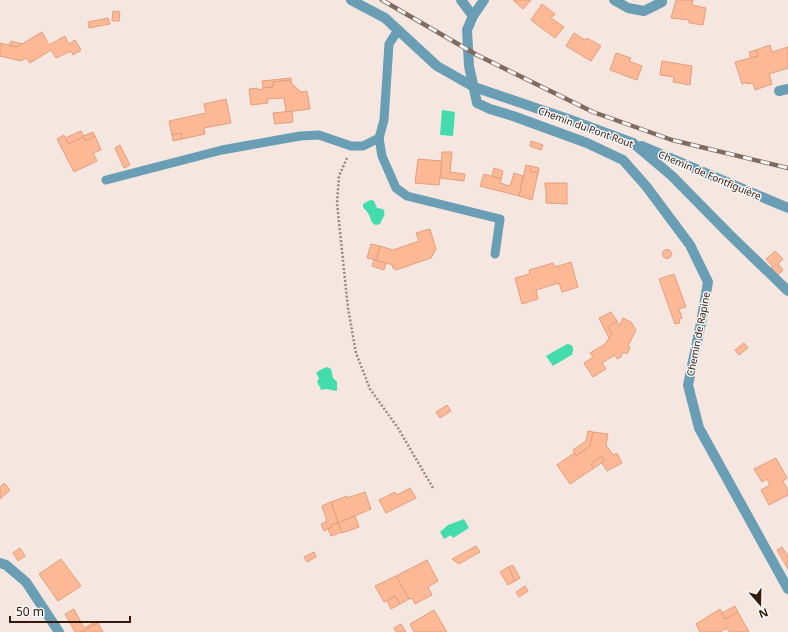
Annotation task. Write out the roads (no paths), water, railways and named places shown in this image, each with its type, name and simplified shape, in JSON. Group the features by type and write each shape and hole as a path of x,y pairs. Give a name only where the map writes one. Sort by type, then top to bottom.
{"street":[{"name":"Chemin du Pont Rout","path":"351,0 385,18 436,66 474,87 633,143 672,176 788,291"},
{"path":"461,0 473,16"},
{"path":"474,87 470,66 467,30 473,16 484,0"},
{"path":"614,0 628,8 644,11 662,2 662,0"},
{"name":"Chemin de Rapine","path":"474,87 477,103 587,144 623,160 646,186 690,245 708,282 688,385 699,428 788,588"},
{"name":"Chemin de Fontfiguière","path":"633,143 788,208"},
{"path":"0,563 6,565 26,582 59,632"}],"lane":[{"path":"398,30 389,44 384,120 379,138 382,156 396,188 407,196 500,220 495,254"},
{"path":"106,180 222,150 300,136 319,135 351,146 363,146 379,138"}],"railway":[{"path":"382,0 477,55 593,112 672,140 788,168"}]}
